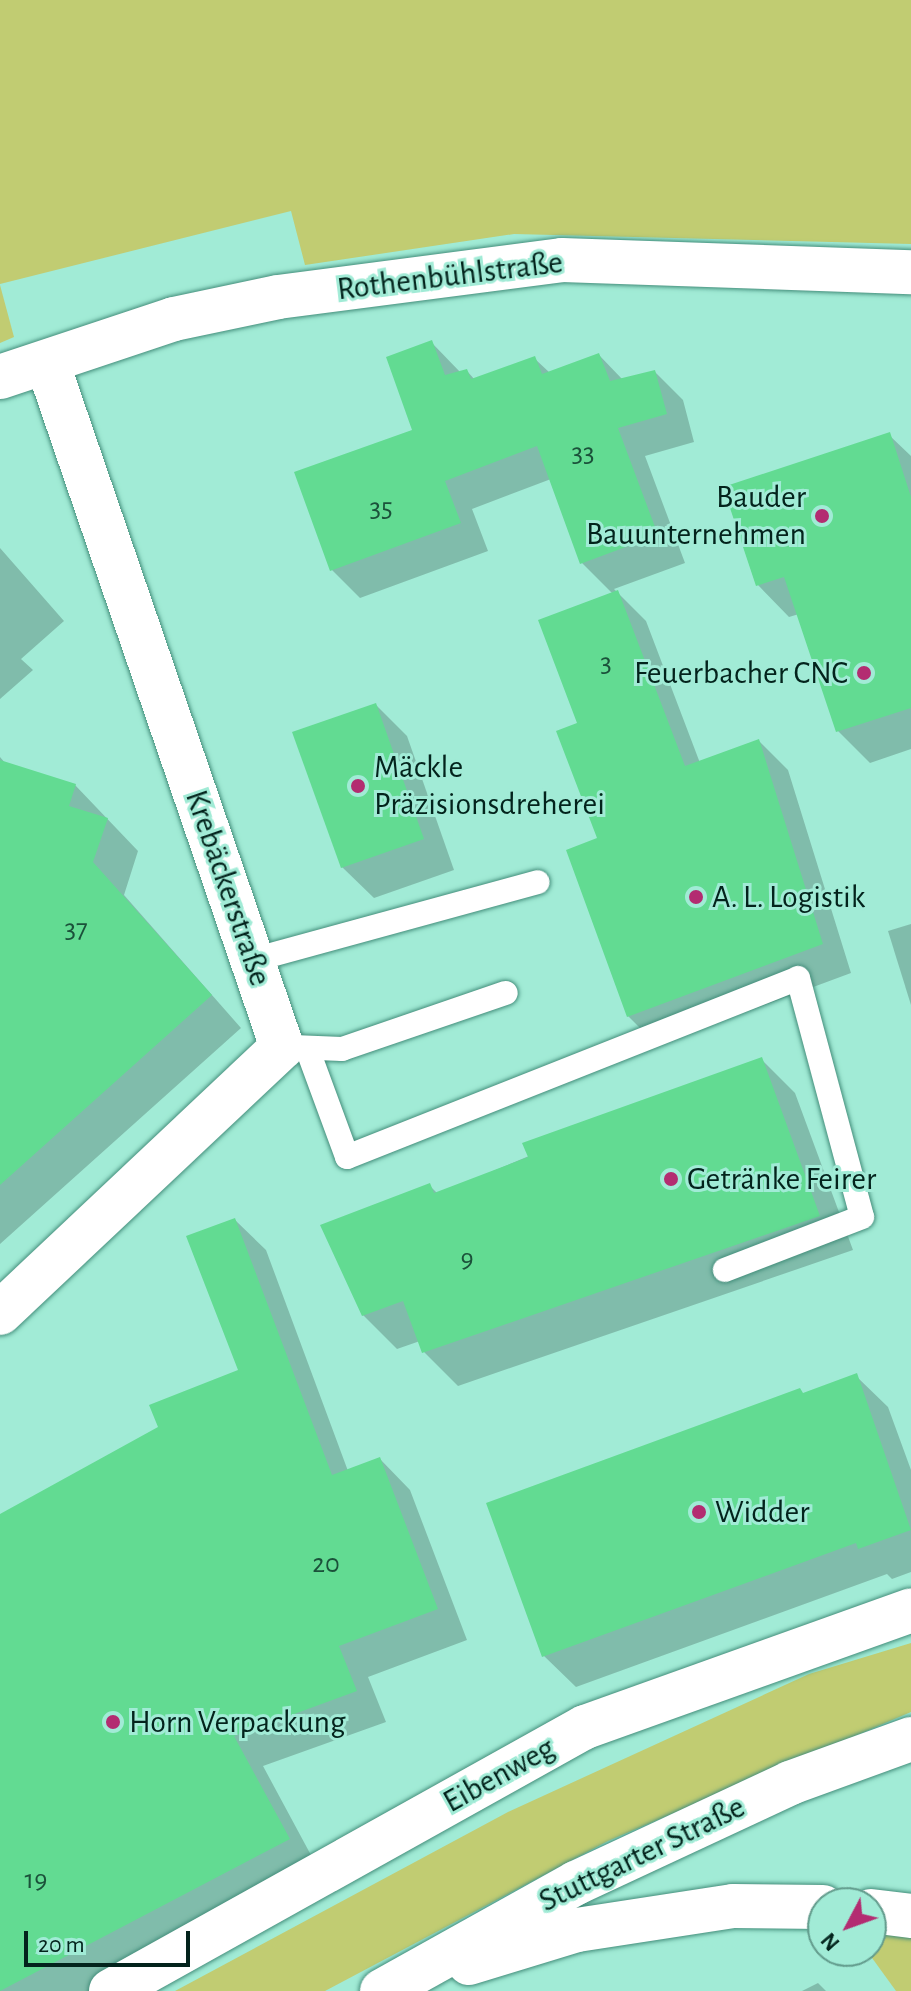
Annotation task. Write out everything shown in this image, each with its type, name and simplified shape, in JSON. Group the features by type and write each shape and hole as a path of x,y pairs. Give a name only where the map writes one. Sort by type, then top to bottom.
{"street":[{"name":"Rothenbühlstraße","path":"0,377 174,319 278,297 562,260 911,272"},
{"name":"Krebäckerstraße","path":"47,362 253,960 295,1047"},
{"path":"0,1313 295,1047"},
{"name":"Eibenweg","path":"111,1991 585,1727 911,1610"},
{"name":"Stuttgarter Straße","path":"384,1990 590,1876 790,1783 911,1739"},
{"path":"384,1990 577,1930 733,1906 807,1907"},
{"path":"887,1913 911,1916"}],"lane":[{"path":"253,960 538,882"},
{"path":"506,993 342,1049 295,1047 347,1157 798,978 862,1217 725,1270"}],"green space":[{"path":"0,0 911,0 911,244 514,234 305,265 291,211 0,284"},
{"path":"0,285 14,337 0,343"},
{"path":"911,1643 911,1712 608,1841 325,1991 175,1991 508,1812 809,1674"},
{"path":"887,1934 911,1937 911,1991 896,1991 879,1967 887,1967"}],"building":[{"path":"432,340 445,375 467,369 471,379 535,356 542,374 599,353 610,381 655,370 667,414 618,428 658,535 580,564 537,446 445,481 461,523 330,571 294,472 412,430 386,357"},
{"path":"890,432 911,497 911,708 836,732 784,577 756,586 723,487"},
{"name":"A. L. Logistik","path":"618,590 685,766 759,739 823,944 627,1017 566,850 597,838 556,731 577,723 538,620"},
{"name":"Mäckle Präzisionsdreherei","path":"376,703 424,839 341,868 292,732"},
{"path":"0,760 76,784 69,806 108,818 93,862 212,995 0,1185"},
{"path":"762,1057 820,1216 422,1353 403,1301 362,1316 320,1225 430,1183 434,1193 528,1157 522,1143"},
{"path":"235,1218 332,1475 380,1457 438,1609 339,1646 357,1691 234,1736 290,1839 0,1991 0,1514 158,1427 149,1405 238,1370 186,1236"},
{"name":"Widder","path":"857,1373 911,1530 858,1549 856,1543 542,1657 486,1503 800,1388 803,1393"}],"place":[{"name":"Bauder Bauunternehmen","path":"822,516"},
{"name":"Feuerbacher CNC","path":"864,673"},
{"name":"Mäckle Präzisionsdreherei","path":"358,786"},
{"name":"A. L. Logistik","path":"696,897"},
{"name":"Getränke Feirer","path":"671,1179"},
{"name":"Widder","path":"699,1512"},
{"name":"Horn Verpackung","path":"113,1722"}]}
